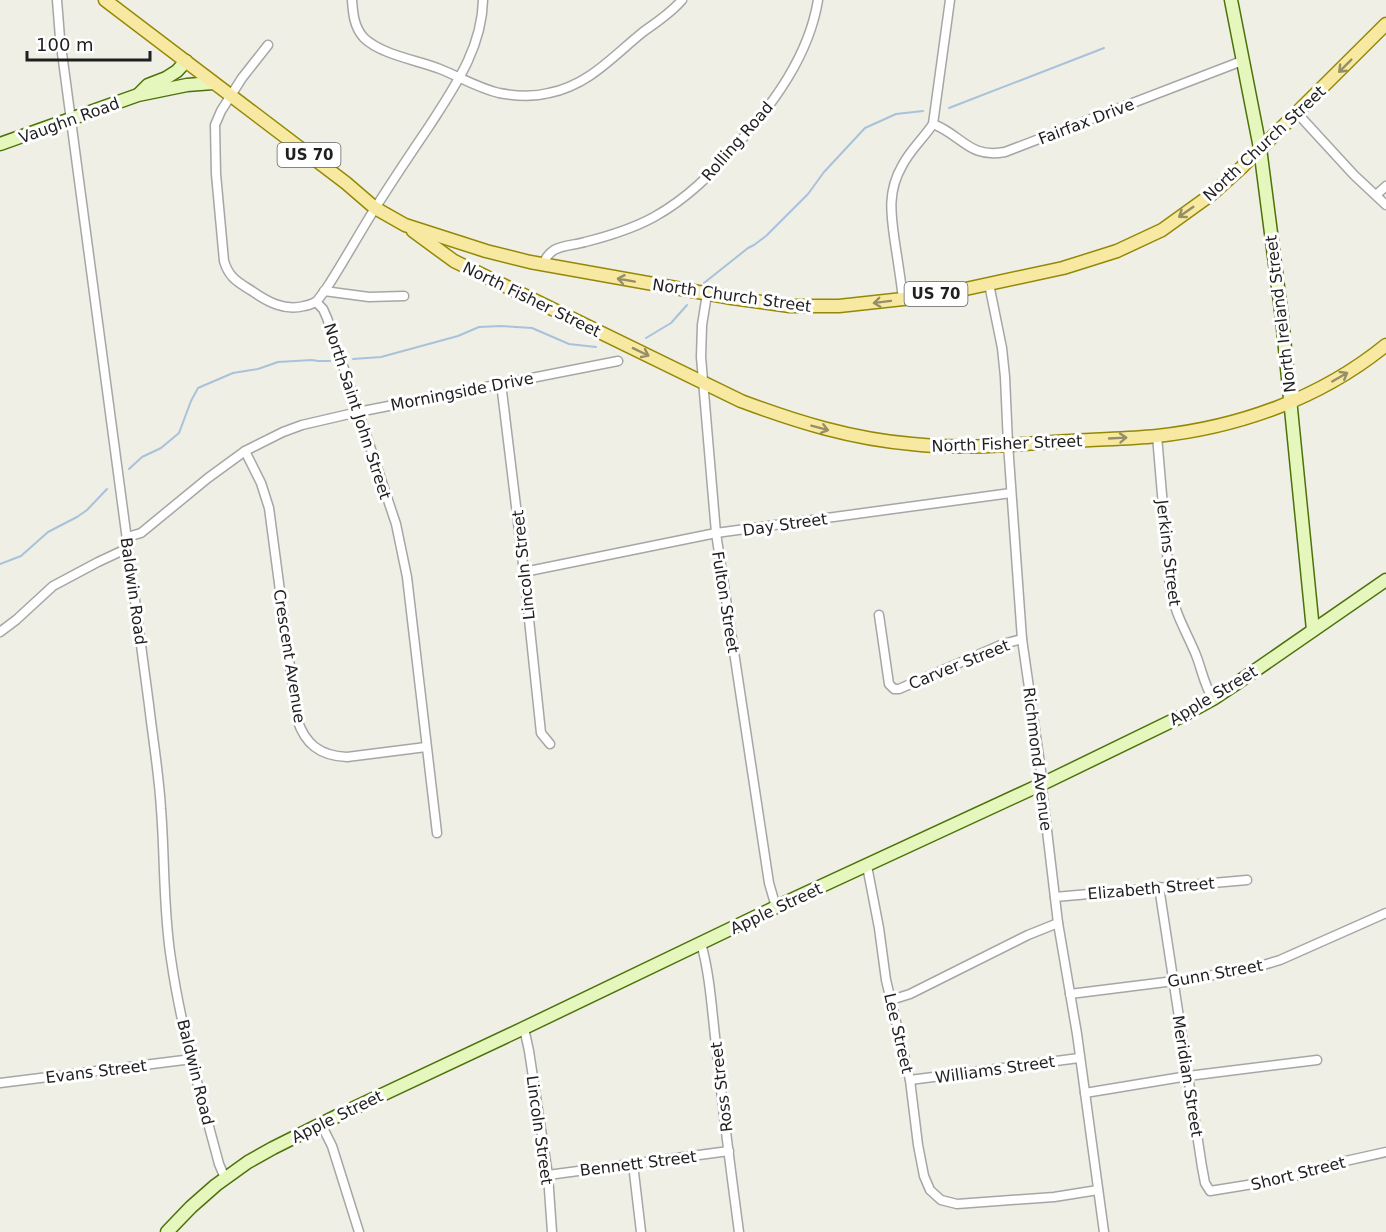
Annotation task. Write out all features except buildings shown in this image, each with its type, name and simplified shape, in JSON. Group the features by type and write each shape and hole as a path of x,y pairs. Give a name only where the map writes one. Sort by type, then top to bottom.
{"main road":[{"name":"North Church Street","path":"105,0 346,183 375,208 405,225 486,250 543,264 706,294 765,303 818,306 871,304 989,284 1063,268 1090,260 1162,230 1212,194 1241,168 1386,24"},
{"name":"North Fisher Street","path":"405,225 454,261 741,401 823,429 910,444 985,446 1157,436 1223,425 1291,402 1344,375 1386,345"}],"street":[{"name":"Baldwin Road","path":"57,0 161,807 168,938 180,1009 219,1164 225,1178"},
{"path":"352,0 357,28 363,37 374,45 500,93 518,95 536,95 565,89 586,79 662,19 682,0"},
{"path":"268,45 242,78 215,125 216,174 224,261 234,279 267,302 287,308 299,307 316,302 324,291 460,78 472,54 478,35 483,0"},
{"name":"Rolling Road","path":"543,264 547,256 557,249 625,230 655,216 677,203 704,181 748,133 783,85 801,53 810,31 818,0"},
{"path":"903,299 892,226 891,199 900,168 933,124 950,0"},
{"name":"North Ireland Street","path":"1230,0 1260,148 1282,318 1313,630"},
{"name":"Fairfax Drive","path":"933,124 948,131 972,149 990,154 1005,152 1242,61"},
{"name":"Vaughn Road","path":"138,95 148,85 166,78 186,62"},
{"name":"Vaughn Road","path":"0,144 138,95 187,85 213,83"},
{"path":"1297,113 1354,175 1386,205"},
{"path":"1376,195 1386,186"},
{"name":"Richmond Avenue","path":"989,284 1002,348 1005,377 1022,639 1058,923 1071,994 1104,1232"},
{"path":"324,291 369,297 404,296"},
{"name":"Fulton Street","path":"706,294 701,342 716,533 769,883 776,907"},
{"name":"North Saint John Street","path":"316,302 323,309 327,318 403,550 437,833"},
{"name":"Morningside Drive","path":"127,537 141,533 245,451 302,425 618,361"},
{"name":"Lincoln Street","path":"501,383 541,733 550,744"},
{"name":"Jerkins Street","path":"1157,436 1173,603 1213,699"},
{"name":"Crescent Avenue","path":"245,451 261,483 268,508 297,719 305,737 319,750 347,757 426,747"},
{"name":"Day Street","path":"524,572 716,533 1011,493"},
{"path":"0,632 53,586 128,548"},
{"name":"Apple Street","path":"167,1232 189,1209 225,1178 273,1148 1182,716 1213,699 1386,580"},
{"name":"Carver Street","path":"879,615 889,684 894,689 1003,644 1022,639"},
{"name":"Lee Street","path":"867,866 886,980 910,1080 924,1176 930,1190 936,1197 948,1203 963,1204 1098,1191"},
{"name":"Elizabeth Street","path":"1055,897 1246,880"},
{"name":"Meridian Street","path":"1160,887 1205,1183 1210,1191"},
{"name":"Gunn Street","path":"1071,994 1174,981 1260,966 1280,960 1386,914"},
{"path":"891,1000 910,994 1028,935 1058,923"},
{"name":"Ross Street","path":"701,943 710,987 739,1232"},
{"name":"Lincoln Street","path":"524,1028 548,1175 552,1232"},
{"name":"Williams Street","path":"910,1080 1079,1058"},
{"name":"Evans Street","path":"0,1083 192,1059"},
{"path":"1085,1093 1188,1076 1317,1060"},
{"path":"321,1124 332,1146 359,1232"},
{"name":"Bennett Street","path":"548,1175 729,1151"},
{"name":"Short Street","path":"1210,1191 1278,1180 1386,1152"},
{"path":"633,1164 641,1232"}],"waterway":[{"path":"949,108 1104,48"},
{"path":"704,283 766,236 808,194 824,172 865,128 896,114 923,111"},
{"path":"646,338 671,323 687,305"},
{"path":"353,359 381,357 458,336 479,327 532,328 569,344 596,347"},
{"path":"129,469 142,457 161,448 179,433 198,388 233,373 258,369 278,362 330,361"},
{"path":"0,564 21,556 48,532 87,510 107,489"}]}
